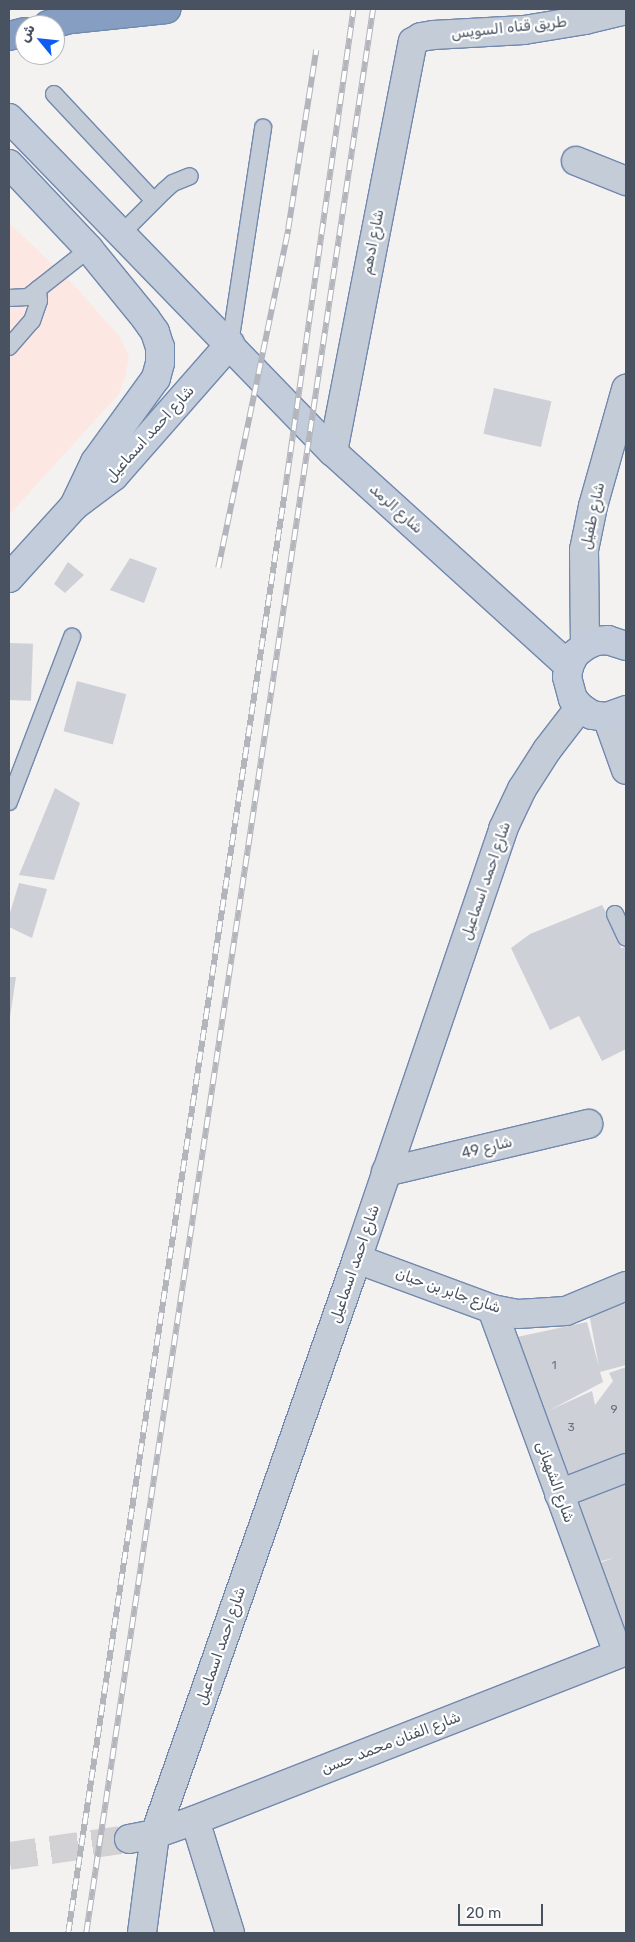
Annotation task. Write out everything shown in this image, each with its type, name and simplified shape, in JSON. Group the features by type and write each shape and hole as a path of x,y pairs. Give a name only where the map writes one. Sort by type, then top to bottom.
{"highway":[{"path":"65,21 166,9"}],"main road":[{"path":"9,118 230,344"},
{"name":"شارع احمد اسماعيل","path":"9,164 89,248 155,332 160,347 160,363 156,378 95,462 74,506"},
{"name":"شارع الرمد","path":"230,344 333,452 577,656"},
{"name":"شارع احمد اسماعيل","path":"74,506 114,476 230,344"},
{"path":"9,578 74,506"},
{"path":"616,713 592,715 572,699 568,688 577,656 596,641 608,640 626,646"}],"street":[{"name":"طريق قناه السويس","path":"421,37 524,30 585,20 626,10"},
{"name":"شارع ادهم","path":"333,452 410,49 413,42 421,37"},
{"path":"576,161 626,181"},
{"name":"شارع طفيل","path":"577,656 584,550 593,506 626,389"},
{"name":"شارع احمد اسماعيل","path":"142,1933 155,1834 357,1259 503,830 522,788 547,750 580,707"},
{"path":"616,713 626,770"},
{"name":"شارع 49","path":"386,1172 588,1124"},
{"name":"شارع جابر بن حيان","path":"357,1259 492,1309 518,1314 566,1311 626,1286"},
{"name":"شارع الشهبانى","path":"492,1309 559,1494 622,1652"},
{"path":"559,1494 626,1468"},
{"name":"شارع الفنان محمد حسن","path":"128,1839 155,1834 195,1820 622,1652"},
{"path":"195,1820 230,1933"}],"lane":[{"path":"54,94 154,201"},
{"path":"230,344 263,128"},
{"path":"121,234 174,183 190,176"},
{"path":"9,298 28,297 89,248"},
{"path":"9,347 32,321 39,301 38,289"},
{"path":"9,802 72,637"},
{"path":"615,914 626,938"}],"shaded area":[{"path":"9,223 73,284 120,337 129,356 125,377 118,395 9,515"}],"building":[{"path":"494,388 551,401 541,447 483,434"},
{"path":"130,558 157,568 144,603 110,590"},
{"path":"68,562 84,575 65,593 54,584"},
{"path":"9,643 33,644 31,701 9,700"},
{"path":"77,681 126,694 113,744 64,731"},
{"path":"55,788 80,803 54,880 19,875"},
{"path":"19,883 47,889 32,938 9,927 9,916"},
{"path":"602,905 614,927 621,948 626,947 626,1049 602,1061 579,1016 550,1030 511,948 530,934"},
{"path":"9,977 16,977 10,1017 9,1017"},
{"path":"626,1303 626,1365 600,1372 603,1382 550,1410 592,1391 595,1405 613,1381 609,1373 626,1367 626,1457 556,1485 517,1337 587,1322 599,1367 589,1313"},
{"path":"626,1476 626,1632 611,1636 596,1564 614,1558 585,1565 559,1494"}],"tunnel":[{"path":"9,1856 129,1839"}],"railway":[{"path":"68,1933 284,496 353,9"},
{"path":"86,1933 373,9"},
{"path":"218,568 288,229 316,50"}]}
